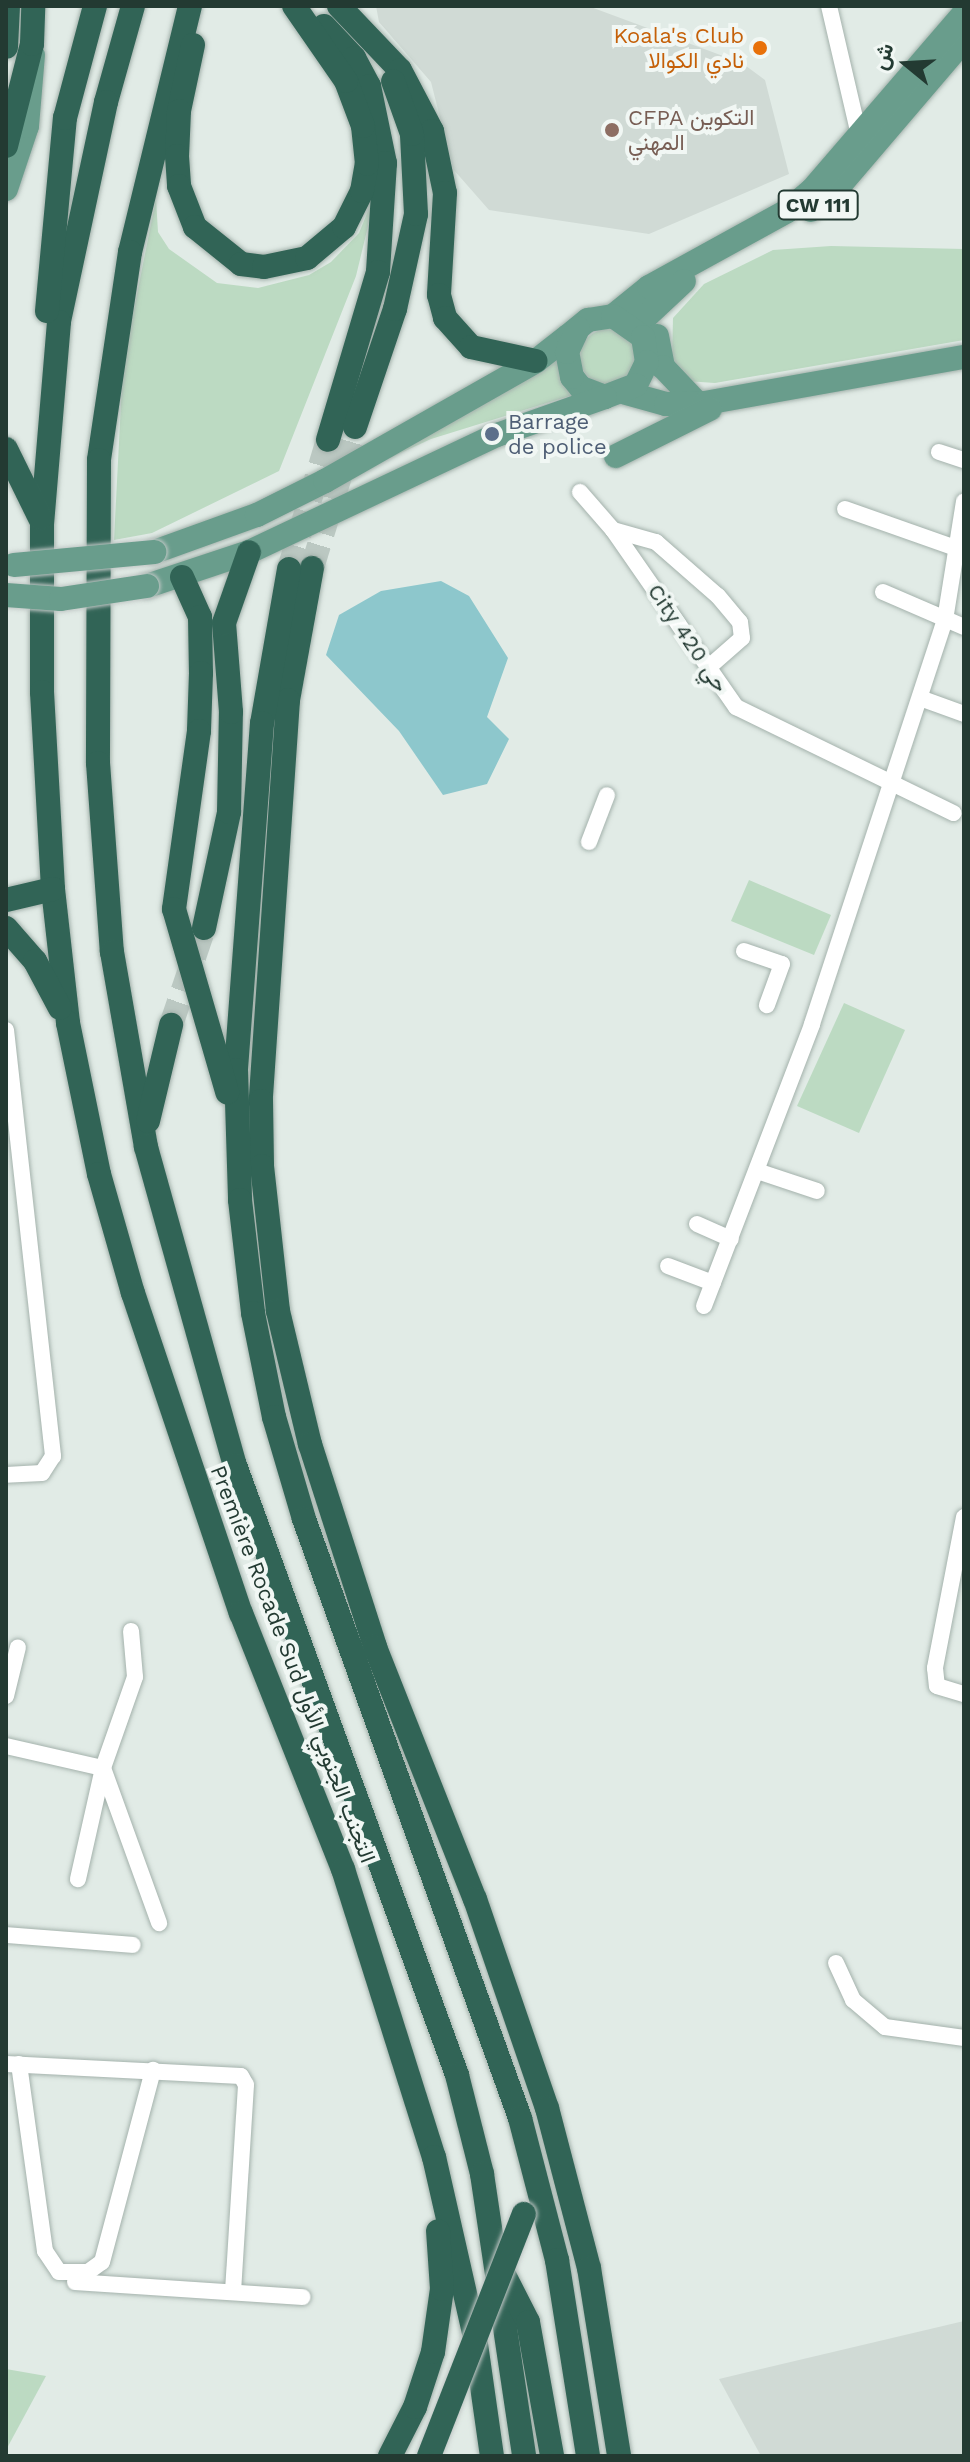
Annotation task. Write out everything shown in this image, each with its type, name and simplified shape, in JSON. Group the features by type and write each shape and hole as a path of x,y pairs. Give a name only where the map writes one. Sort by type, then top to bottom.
{"highway":[{"path":"50,419 44,366 61,151 95,6"},
{"path":"50,419 59,322 72,255 133,6"},
{"path":"146,1147 112,952 103,832 98,481 130,252 190,6"},
{"path":"197,6 179,111 179,186 204,240 229,259 253,268 307,258 326,246 350,217 366,178 365,140 355,103 335,63 294,6"},
{"path":"302,6 354,58 369,86 385,163 378,272 328,440"},
{"path":"6,146 32,44 20,8"},
{"path":"6,47 20,8"},
{"path":"348,14 400,70 432,131 445,193 447,238 439,295 445,318 471,347 536,361"},
{"path":"348,14 387,65 412,134 416,214 395,309 355,427"},
{"name":"Première Rocade Sud التجنب الجنوبي الأول","path":"50,419 42,524 42,692 53,889 68,1023 99,1174 133,1293 241,1613 343,1869 434,2157 475,2337 492,2456"},
{"path":"6,449 42,524"},
{"path":"204,928 229,812 231,728 224,623 229,598 249,552"},
{"path":"588,2456 557,2260 520,2118 288,1468 253,1313 237,1144 236,1070 262,723 300,568 261,1101 262,1166 278,1311 310,1444 375,1647 480,1911 547,2108 589,2268 619,2456"},
{"path":"182,577 200,617 201,673 198,746 174,909 215,1039 237,1144"},
{"path":"6,900 53,889"},
{"path":"6,928 35,961 68,1023"},
{"path":"146,1147 150,1102 171,1025"},
{"name":"Première Rocade Sud التجنب الجنوبي الأول","path":"146,1147 235,1465 457,2075 497,2264 524,2456"},
{"path":"429,2456 524,2214 520,2118"},
{"path":"390,2456 425,2381 439,2322 441,2255 434,2157"},
{"path":"497,2264 528,2322 552,2456"}],"main road":[{"path":"624,322 649,287 787,211 859,135 964,13"},
{"name":"CW 111","path":"624,322 816,206 964,40"},
{"path":"6,189 33,90 32,44"},
{"path":"662,298 656,329 663,367 697,403"},
{"path":"6,595 61,599 147,586 182,577 249,552 497,435 615,395 636,385 647,362 624,322 601,316 578,328 536,361 290,500 154,552 10,564"},
{"path":"578,328 567,352 572,377 581,388 666,404 741,398 964,357"},
{"path":"616,456 676,423 741,398"}],"street":[{"path":"829,6 859,135"},
{"path":"939,452 964,460"},
{"name":"City 420 حي","path":"580,492 613,530 724,693 750,718 953,813"},
{"path":"704,1306 757,1171 920,698 945,620 964,502"},
{"path":"845,509 956,548"},
{"path":"613,530 656,542 718,596 740,622 742,638 709,667"},
{"path":"883,592 964,627"},
{"path":"920,698 964,714"},
{"path":"589,842 607,795"},
{"path":"744,951 782,964 767,1005"},
{"path":"6,1030 53,1456 42,1473 6,1475"},
{"path":"757,1171 817,1191"},
{"path":"697,1224 731,1239"},
{"path":"668,1266 713,1283"},
{"path":"964,1517 935,1668 937,1686 964,1694"},
{"path":"78,1879 103,1768 135,1677 131,1631"},
{"path":"6,1696 18,1647"},
{"path":"6,1746 103,1768"},
{"path":"103,1768 159,1923"},
{"path":"6,1935 133,1945"},
{"path":"836,1963 853,2000 885,2027 964,2038"},
{"path":"153,2070 102,2262 88,2272 59,2272 45,2251 12,2064 153,2070 241,2076 246,2085 233,2292"},
{"path":"75,2282 303,2297"}],"shaded area":[{"name":"CFPA التكوين المهني","path":"376,6 588,6 742,63 765,80 789,174 649,234 489,210 453,169 431,82 379,22"},
{"path":"964,2321 964,2456 761,2456 719,2379"}],"green space":[{"path":"377,189 356,276 279,471 152,533 114,540 123,364 156,199 158,232 169,249 217,283 258,288 309,275 331,262 359,233"},
{"path":"831,246 964,249 964,340 715,383 686,381 672,360 673,318 704,284 773,250"},
{"path":"608,329 628,337 636,357 628,377 608,385 588,377 580,357 588,337"},
{"path":"561,356 576,394 431,439 284,507"},
{"path":"749,880 831,915 814,955 731,921"},
{"path":"844,1003 905,1030 859,1133 797,1106"},
{"path":"6,2369 46,2376 6,2450"}],"water":[{"path":"441,581 469,596 508,658 487,717 509,739 487,784 443,795 399,731 326,655 339,615 381,591"}],"tunnel":[{"path":"312,568 355,427"},
{"path":"289,569 328,440"},
{"path":"171,1025 204,928"}],"place":[{"name":"Koala's Club نادي الكوالا","path":"760,48"},
{"name":"CFPA التكوين المهني","path":"612,130"},
{"name":"Barrage de police","path":"492,434"}]}
